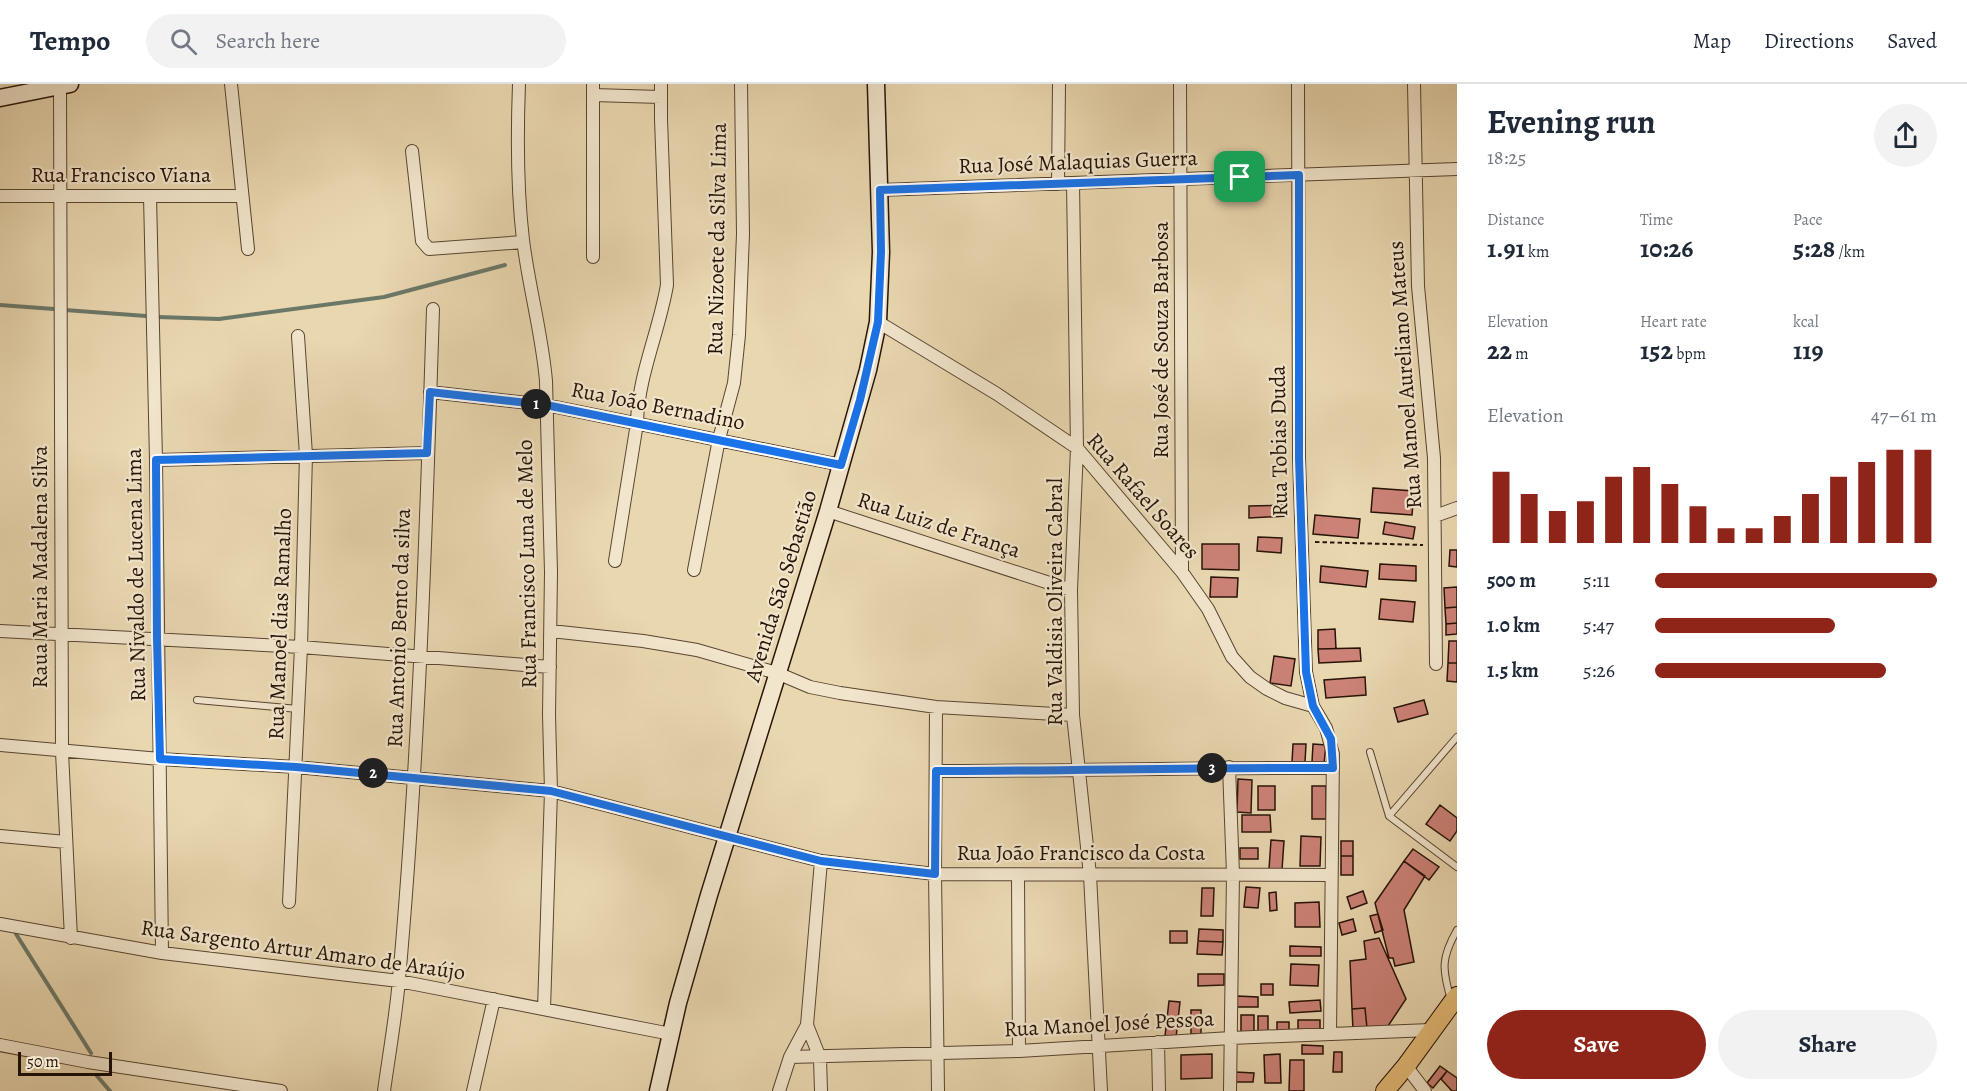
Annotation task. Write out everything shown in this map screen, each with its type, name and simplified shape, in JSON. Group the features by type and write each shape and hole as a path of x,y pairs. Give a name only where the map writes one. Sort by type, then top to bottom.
{"main road":[{"name":"Avenida São Sebastião","path":"658,1091 671,1034 726,837 828,511 860,400 878,322 881,252 876,84"},
{"path":"0,98 54,86"},
{"path":"1385,1091 1406,1066 1454,999"}],"street":[{"path":"231,84 248,249"},
{"name":"Rua Francisco Luna de Melo","path":"519,84 518,123 523,242 543,354 551,572 551,791 544,1009"},
{"path":"615,561 638,423 638,401 668,285 661,84"},
{"name":"Rua Nizoete da Silva Lima","path":"694,570 719,439 734,383 739,336 743,234 741,84"},
{"path":"1058,184 1059,84"},
{"name":"Rua José de Souza Barbosa","path":"1180,84 1182,572"},
{"name":"Rua Tobias Duda","path":"1298,84 1299,447 1306,672 1313,706 1331,739 1333,768 1330,1034"},
{"name":"Rua Manoel Aureliano Mateus","path":"1414,84 1418,286 1434,458 1436,664"},
{"name":"Raua Maria Madalena Silva","path":"54,86 60,196 62,752 71,938"},
{"path":"592,257 593,89 661,97"},
{"path":"412,151 422,241 429,249 523,242"},
{"name":"Rua José Malaquias Guerra","path":"880,190 1457,169"},
{"name":"Rua Valdisia Oliveira Cabral","path":"1073,183 1077,448 1071,590 1072,715 1090,875 1101,1091"},
{"name":"Rua Francisco Viana","path":"0,196 242,196"},
{"name":"Rua Nivaldo de Lucena Lima","path":"150,196 156,460 162,952"},
{"name":"Rua Antonio Bento da silva","path":"384,1091 399,981 414,777 433,309"},
{"name":"Rua Rafael Soares","path":"878,322 997,394 1077,448 1182,572 1208,609 1232,657 1250,677 1285,698 1313,706"},
{"name":"Rua Manoel dias Ramalho","path":"289,902 301,646 306,455 298,336"},
{"name":"Rua João Bernadino","path":"430,392 546,405 841,465"},
{"path":"156,460 427,453"},
{"path":"1435,516 1457,508"},
{"name":"Rua Luiz de França","path":"828,511 1071,590"},
{"path":"0,631 301,646 550,667"},
{"path":"550,631 643,641 697,650 777,674 810,687 830,691 936,707 1072,715"},
{"path":"936,707 935,874 938,1091"},
{"name":"Rua João Francisco da Costa","path":"0,746 296,767 551,791 821,861 935,874 1331,875"},
{"path":"1229,767 1233,874 1230,1091"},
{"path":"936,771 1333,768"},
{"path":"0,836 66,842"},
{"path":"779,1091 790,1057 807,1025 821,861"},
{"path":"1018,876 1019,1051"},
{"name":"Rua Sargento Artur Amaro de Araújo","path":"0,924 162,952 399,981 671,1034"},
{"path":"473,1091 494,999"},
{"path":"807,1025 820,1058 821,1091"},
{"name":"Rua Manoel José Pessoa","path":"790,1057 1019,1051 1231,1038 1430,1030"},
{"path":"1158,1042 1159,1091"},
{"path":"0,1045 88,1062 281,1091"},
{"path":"1406,1066 1425,1091"}],"lane":[{"path":"197,700 298,709"},
{"path":"1389,816 1457,737"},
{"path":"1370,752 1389,816 1457,867"},
{"path":"1454,999 1443,974 1448,946 1457,930"}],"path":[{"path":"1302,541 1435,545"}],"building":[{"path":"1373,488 1414,491 1412,515 1371,512"},
{"path":"1286,505 1287,516 1249,518 1249,506"},
{"path":"1315,515 1360,519 1358,538 1313,534"},
{"path":"1385,522 1415,527 1413,539 1383,534"},
{"path":"1258,537 1282,538 1281,553 1257,551"},
{"path":"1202,544 1239,544 1239,570 1202,569"},
{"path":"1450,550 1457,550 1457,567 1449,566"},
{"path":"1380,564 1416,566 1416,581 1379,579"},
{"path":"1321,566 1368,571 1366,587 1320,582"},
{"path":"1211,577 1238,578 1237,597 1210,597"},
{"path":"1457,587 1457,607 1445,608 1444,588"},
{"path":"1381,599 1415,602 1413,622 1379,619"},
{"path":"1457,607 1457,623 1446,624 1445,608"},
{"path":"1457,623 1457,634 1446,635 1446,624"},
{"path":"1335,629 1336,649 1318,649 1318,630"},
{"path":"1449,641 1457,641 1457,663 1448,663"},
{"path":"1360,648 1361,661 1319,663 1318,649"},
{"path":"1274,656 1295,659 1291,686 1270,683"},
{"path":"1448,663 1457,663 1457,682 1447,681"},
{"path":"1365,677 1366,695 1326,698 1324,680"},
{"path":"1424,700 1428,714 1398,722 1394,708"},
{"path":"1293,744 1306,744 1305,762 1292,762"},
{"path":"1313,744 1326,745 1324,763 1312,762"},
{"path":"1238,779 1252,780 1251,813 1237,812"},
{"path":"1258,786 1275,786 1275,810 1258,810"},
{"path":"1312,786 1326,786 1326,819 1312,819"},
{"path":"1440,805 1457,818 1457,831 1450,841 1426,824"},
{"path":"1242,815 1270,815 1271,832 1242,832"},
{"path":"1301,836 1321,837 1320,866 1300,866"},
{"path":"1271,840 1284,841 1282,870 1269,869"},
{"path":"1341,841 1353,841 1353,856 1341,856"},
{"path":"1240,848 1258,848 1258,859 1240,859"},
{"path":"1413,849 1439,867 1429,880 1404,861"},
{"path":"1341,856 1353,856 1353,875 1341,875"},
{"path":"1404,861 1425,876 1404,910 1414,962 1395,966 1393,958 1389,958 1375,903"},
{"path":"1246,887 1260,888 1258,908 1244,907"},
{"path":"1202,888 1214,888 1213,916 1201,916"},
{"path":"1363,891 1367,903 1351,909 1347,897"},
{"path":"1276,892 1277,910 1270,911 1269,893"},
{"path":"1319,902 1320,927 1295,927 1295,903"},
{"path":"1378,914 1383,930 1375,933 1370,916"},
{"path":"1353,919 1356,931 1342,935 1339,923"},
{"path":"1199,929 1223,930 1223,942 1198,941"},
{"path":"1170,931 1187,931 1187,943 1170,943"},
{"path":"1379,938 1406,999 1386,1029 1367,1028 1365,1008 1352,1009 1350,961 1366,959 1364,941"},
{"path":"1198,941 1223,942 1222,955 1197,954"},
{"path":"1290,946 1321,947 1321,956 1290,956"},
{"path":"1291,964 1319,965 1318,986 1290,985"},
{"path":"1198,974 1224,974 1224,985 1198,986"},
{"path":"1261,984 1273,984 1273,995 1261,995"},
{"path":"1237,996 1258,997 1258,1007 1237,1007"},
{"path":"1320,1000 1321,1011 1290,1013 1289,1002"},
{"path":"1169,1001 1180,1002 1176,1038 1165,1036"},
{"path":"1365,1008 1367,1028 1353,1030 1352,1009"},
{"path":"1191,1010 1201,1010 1201,1034 1191,1034"},
{"path":"1241,1015 1254,1015 1254,1033 1241,1033"},
{"path":"1258,1016 1268,1016 1268,1034 1258,1034"},
{"path":"1298,1020 1320,1020 1320,1031 1298,1031"},
{"path":"1277,1022 1289,1022 1289,1032 1277,1032"},
{"path":"1302,1045 1323,1046 1323,1054 1302,1054"},
{"path":"1334,1052 1342,1052 1342,1072 1333,1072"},
{"path":"1212,1054 1212,1078 1181,1079 1181,1055"},
{"path":"1280,1054 1281,1083 1265,1083 1264,1055"},
{"path":"1290,1060 1304,1060 1304,1091 1289,1091"},
{"path":"1440,1066 1447,1071 1433,1088 1427,1083"},
{"path":"1447,1071 1457,1078 1457,1091 1452,1091 1441,1079"},
{"path":"1235,1072 1254,1073 1253,1082 1235,1082"}],"waterway":[{"path":"158,317 219,319 384,297 505,265"},
{"path":"0,305 54,309"},
{"path":"65,310 146,316"},
{"path":"16,934 91,1053"},
{"path":"97,1076 110,1091"}],"route":[{"path":"1299,175 1299,458 1306,672 1313,706 1331,739 1333,768 936,771 935,874 821,861 551,791 296,767 160,759 156,460 427,453 430,392 546,405 841,465 868,370 878,322 881,252 880,190 1240,177 1299,175"}]}
